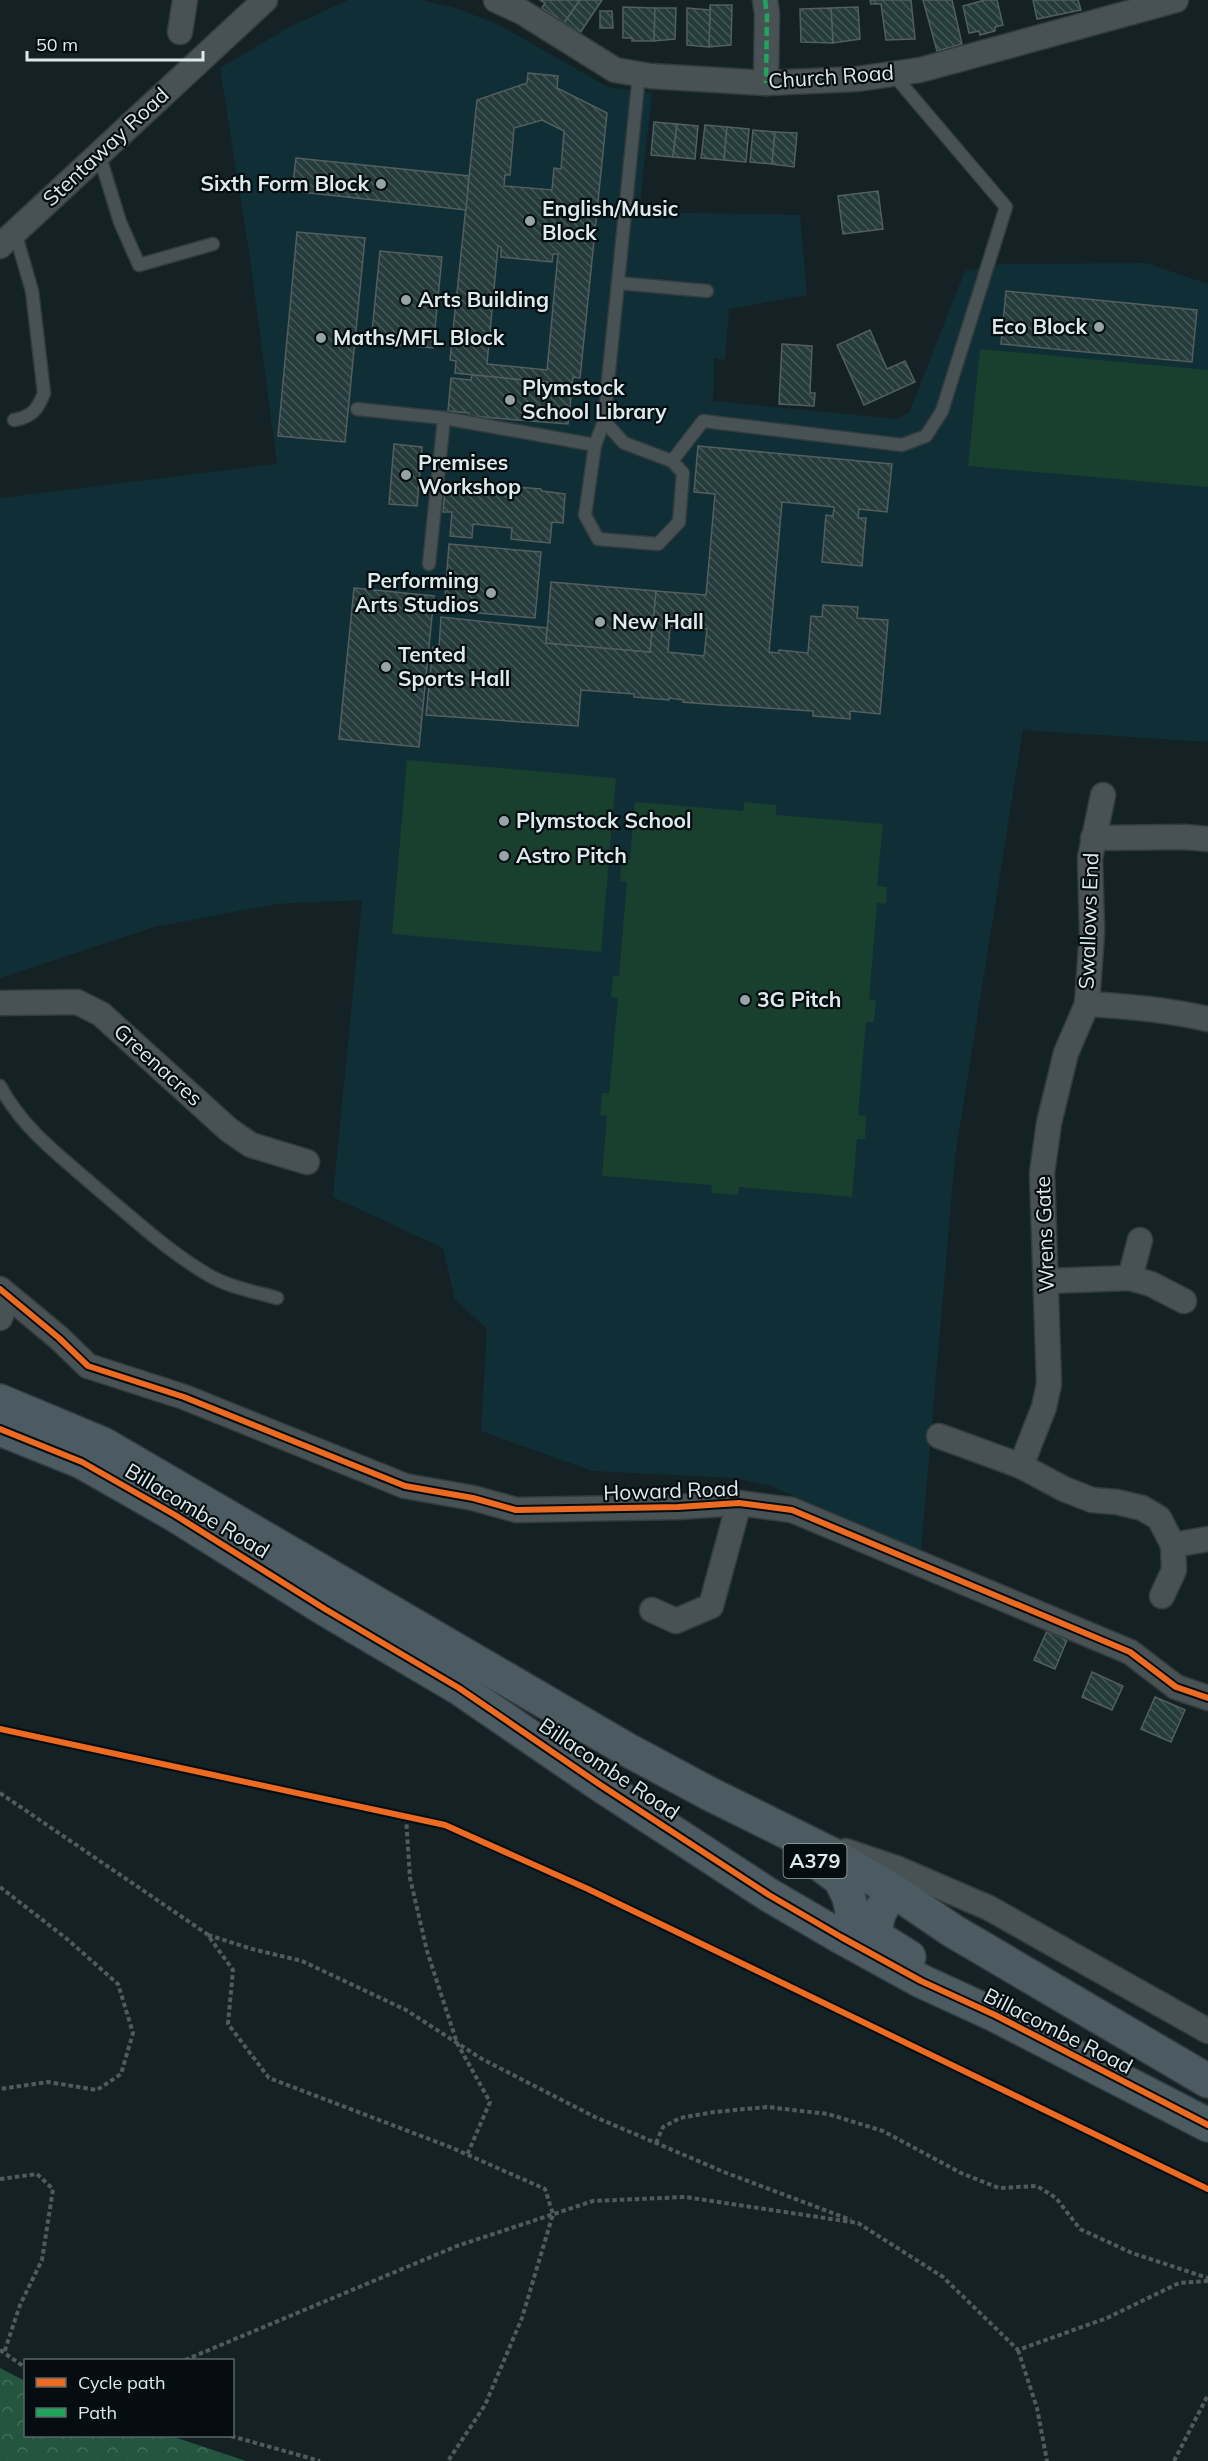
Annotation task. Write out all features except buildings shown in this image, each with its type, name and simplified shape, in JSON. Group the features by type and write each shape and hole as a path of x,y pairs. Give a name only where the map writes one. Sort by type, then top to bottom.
{"main road":[{"name":"Billacombe Road","path":"0,1401 103,1444 616,1743 831,1854 905,1884 953,1931 1208,2080"},
{"name":"Billacombe Road","path":"0,1429 82,1462 175,1515 325,1609 459,1688 599,1784 739,1875 841,1937 921,1981 995,2015 1208,2125"},
{"name":"A379","path":"738,1808 840,1879 852,1910 851,1920 841,1937"},
{"name":"A379","path":"905,1884 879,1910 876,1926 877,1937 942,1977 995,2015"}],"street":[{"path":"180,32 184,0"},
{"name":"Stentaway Road","path":"7,239 265,0"},
{"name":"Church Road","path":"496,0 522,12 615,70 726,82 766,83 857,79 920,70 1176,0"},
{"path":"765,0 767,14 766,83"},
{"name":"Swallows End","path":"1086,1004 1092,932 1089,882 1093,838 1104,795"},
{"name":"Swallows End","path":"1093,838 1208,839"},
{"name":"Greenacres","path":"0,1003 77,1002 102,1014 229,1130 251,1145 307,1162"},
{"path":"1086,1004 1148,1009 1208,1019"},
{"name":"Wrens Gate","path":"1021,1466 1044,1407 1049,1384 1042,1173 1049,1123 1066,1053 1086,1004"},
{"path":"1130,1278 1140,1240"},
{"path":"1047,1281 1130,1278 1151,1284 1184,1301"},
{"name":"Howard Road","path":"3,1301 59,1338 88,1365 184,1396 405,1486 472,1498 516,1510 678,1507 739,1503 792,1510 1130,1652 1176,1687 1208,1698"},
{"path":"939,1436 1021,1466 1064,1489 1092,1500 1117,1502 1142,1508 1159,1518 1173,1545 1174,1570 1162,1596"},
{"name":"Howard Road","path":"652,1610 676,1621 711,1606 739,1503"},
{"path":"1173,1545 1208,1539"},
{"name":"Billacombe Road","path":"905,1884 988,1908 1208,2031"}],"lane":[{"path":"604,422 624,443 672,461 683,473 679,522 658,543 598,539 585,515 595,445 604,422 639,74"},
{"path":"672,461 704,421 902,445 926,436 942,411 1006,207 892,74"},
{"path":"99,154 120,222 139,265 213,244"},
{"path":"7,239 32,291 44,393 38,408 27,418 14,420"},
{"path":"618,283 707,291"},
{"path":"357,409 444,418 595,445"},
{"path":"429,564 444,418"},
{"path":"0,1086 10,1104 40,1140 140,1225 212,1277 230,1285 277,1298"}],"path":[{"path":"0,1793 207,1934 252,1949 302,1961 406,2010 482,2060 595,2117 858,2223 943,2277 1017,2350 1037,2408 1047,2461"},
{"path":"394,1814 416,1819"},
{"path":"406,1817 410,1878 428,1951 457,2043 490,2102 467,2155"},
{"path":"0,1887 67,1938 118,1984 133,2033 121,2074 97,2090 48,2082 0,2089"},
{"path":"207,1934 233,1970 228,2024 269,2078 467,2155 545,2189 553,2214 522,2318 485,2405 448,2461"},
{"path":"656,2143 663,2127 680,2118 714,2112 767,2107 828,2114 883,2131 962,2173 999,2188 1037,2186 1056,2198 1080,2229 1131,2253 1208,2279"},
{"path":"0,2179 37,2174 53,2189 42,2260 20,2305 2,2352 24,2367"},
{"path":"189,2359 457,2246 593,2201 685,2198 858,2223"},
{"path":"1017,2350 1107,2318 1179,2283 1208,2279"},
{"path":"1174,2461 1208,2395"},
{"path":"234,2437 320,2461"}],"shaded area":[{"name":"Plymstock School","path":"348,0 422,0 459,9 501,26 608,87 652,93 639,212 800,215 807,295 729,309 725,360 714,358 713,401 896,419 909,413 965,271 1002,264 1146,263 1208,284 1208,742 1023,730 955,1157 921,1550 771,1486 736,1478 592,1471 481,1431 487,1329 455,1299 443,1248 333,1197 362,900 276,904 154,927 0,978 0,498 277,464 251,265 220,68 290,27"}],"green space":[{"path":"980,349 1208,370 1208,487 968,466"},
{"name":"Astro Pitch","path":"407,760 616,778 601,952 392,934"},
{"name":"3G Pitch","path":"635,802 743,811 744,802 776,805 776,815 883,824 877,886 887,887 886,904 877,903 869,999 876,1000 874,1022 866,1022 858,1115 866,1116 865,1139 857,1139 852,1197 739,1187 738,1195 711,1193 712,1185 602,1176 607,1116 600,1115 602,1093 609,1093 618,999 611,997 613,976 619,976 627,882 620,881 622,860 630,860"},
{"path":"0,2368 24,2380 24,2437 174,2437 246,2461 0,2461"}],"marked path":[{"path":"765,0 767,14 766,83"}],"cycle path":[{"path":"0,1289 59,1338 88,1366 184,1397 405,1486 473,1498 516,1510 678,1507 739,1503 792,1510 1130,1652 1176,1687 1208,1698"},
{"path":"0,1429 82,1462 175,1515 325,1609 459,1688 599,1784 769,1895 841,1937 921,1981 995,2015 1208,2125"},
{"path":"0,1729 445,1825 588,1889 1208,2189"}],"place":[{"name":"Sixth Form Block","path":"381,184"},
{"name":"English/Music Block","path":"530,221"},
{"name":"Arts Building","path":"406,300"},
{"name":"Eco Block","path":"1099,327"},
{"name":"Maths/MFL Block","path":"321,338"},
{"name":"Plymstock School Library","path":"510,400"},
{"name":"Premises Workshop","path":"406,475"},
{"name":"Performing Arts Studios","path":"491,593"},
{"name":"New Hall","path":"600,622"},
{"name":"Tented Sports Hall","path":"386,667"},
{"name":"Plymstock School","path":"504,821"},
{"name":"Astro Pitch","path":"504,856"},
{"name":"3G Pitch","path":"745,1000"}]}
